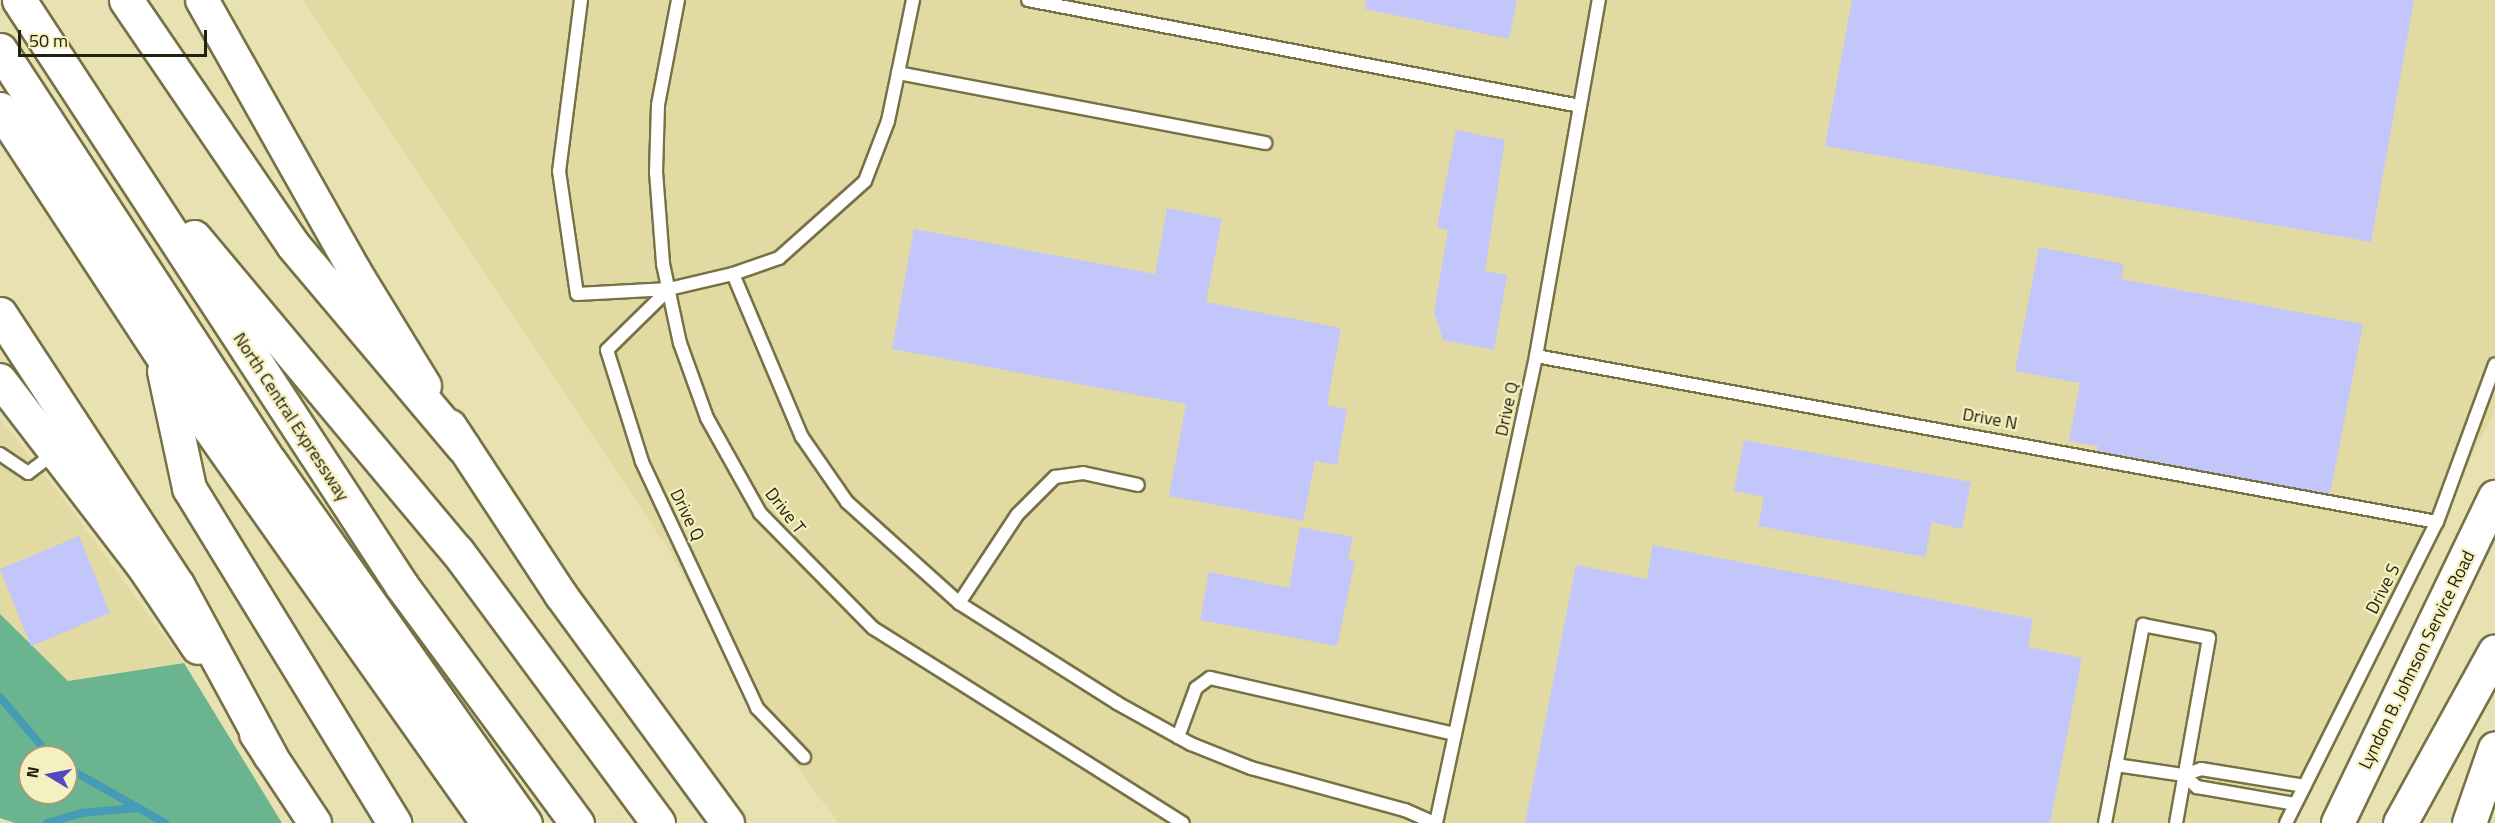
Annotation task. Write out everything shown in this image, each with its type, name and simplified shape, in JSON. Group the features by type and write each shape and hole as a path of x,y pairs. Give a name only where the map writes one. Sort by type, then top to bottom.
{"highway":[{"name":"North Central Expressway","path":"19,0 402,586 577,823"},
{"path":"126,0 293,245 463,447"},
{"path":"0,50 270,462 525,823"},
{"path":"0,109 159,352 488,823"},
{"path":"133,176 191,232 457,550 658,823"},
{"path":"0,314 177,584 270,755"},
{"path":"159,352 189,488 387,811"},
{"path":"2400,823 2495,651"},
{"path":"2424,823 2495,659"},
{"path":"2469,823 2495,748"}],"main road":[{"path":"202,0 354,270 463,447 568,605 728,823"},
{"path":"0,380 57,451 145,569 315,823"},
{"name":"Lyndon B. Johnson Service Road","path":"2338,823 2495,497"}],"lane":[{"path":"581,0 559,171 577,294 669,289 733,274 779,258 865,181 888,121 913,0"},
{"name":"Drive T","path":"678,0 658,105 658,207 669,289 680,343 707,418 759,513 812,570 873,628 938,674 1183,823"},
{"path":"1028,0 1580,106"},
{"name":"Drive Q","path":"1435,823 1536,356 1599,0"},
{"path":"898,73 1264,143"},
{"path":"733,274 809,446 847,502 959,603 1178,736 1251,768 1405,810 1435,823"},
{"name":"Drive Q","path":"669,289 607,350 642,462 757,708 804,757"},
{"name":"Drive N","path":"1536,356 2437,522"},
{"name":"Drive S","path":"2286,823 2437,522 2495,364"},
{"path":"0,454 28,473 57,451"},
{"path":"959,603 1017,515 1055,477 1083,473 1138,485"},
{"path":"2105,823 2143,625 2209,638 2176,823"},
{"path":"1178,736 1196,688 1210,678 1455,734"},
{"path":"2116,765 2184,775 2201,769 2305,786"},
{"path":"2184,775 2197,787 2295,804"}],"shaded area":[{"path":"303,0 2495,0 2495,411 2285,823 838,823 760,715 671,554"},
{"path":"0,419 57,490 184,663 68,681 0,614"}],"green space":[{"path":"0,614 68,681 184,663 282,823 15,823 0,818"}],"building":[{"path":"1366,0 1517,0 1509,39 1365,9"},
{"path":"1852,0 2414,0 2371,242 1825,146"},
{"path":"1456,130 1505,140 1485,271 1507,275 1494,350 1443,340 1434,312 1448,230 1437,227"},
{"path":"1167,208 1222,219 1206,302 1341,328 1327,405 1347,409 1337,465 1315,461 1303,521 1169,496 1186,404 892,349 914,229 1155,274"},
{"path":"2039,247 2124,264 2121,279 2363,324 2330,494 2097,451 2098,446 2069,441 2080,383 2015,371"},
{"path":"1744,440 1971,482 1962,529 1932,522 1925,557 1758,526 1764,497 1734,491"},
{"path":"1300,527 1353,537 1348,560 1355,561 1337,646 1200,620 1209,572 1289,588"},
{"path":"79,536 110,613 31,646 0,569"},
{"path":"1653,545 2033,619 2028,647 2082,658 2050,823 1525,823 1576,565 1647,579"}],"waterway":[{"path":"0,697 41,745"},
{"path":"78,774 165,823"},
{"path":"47,823 81,813 138,808"}]}
